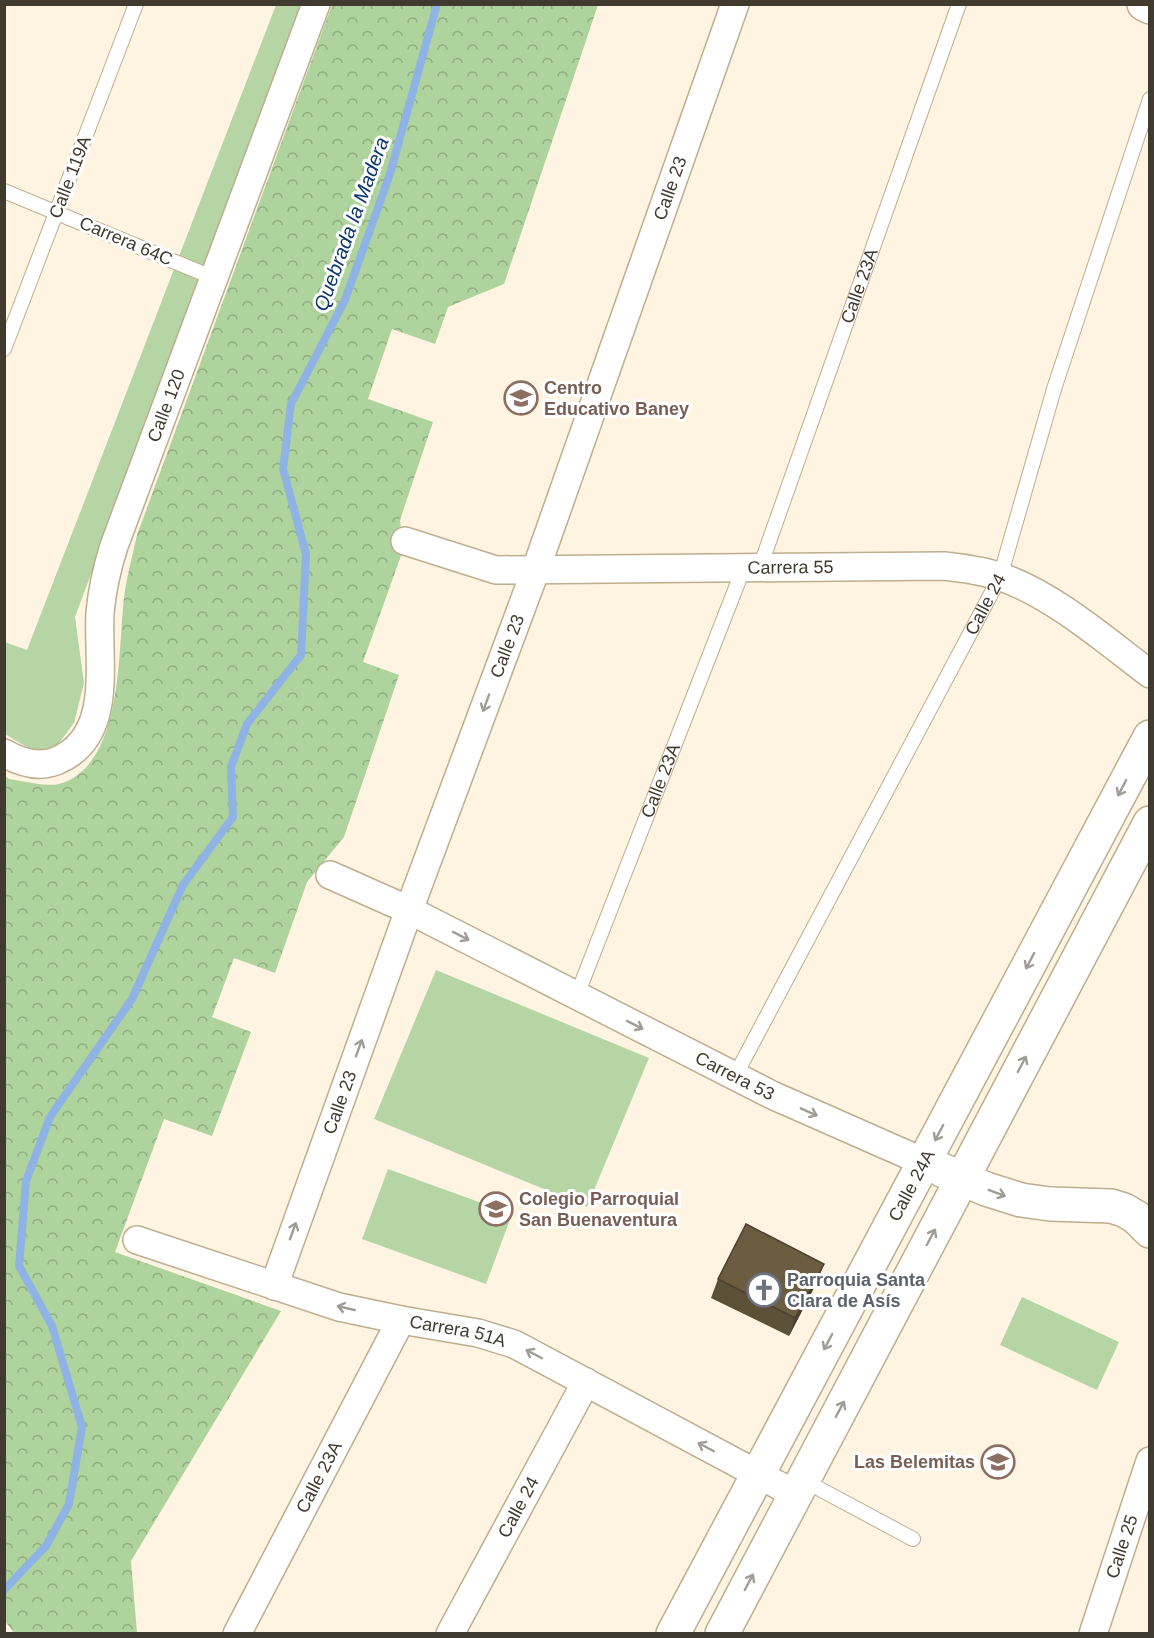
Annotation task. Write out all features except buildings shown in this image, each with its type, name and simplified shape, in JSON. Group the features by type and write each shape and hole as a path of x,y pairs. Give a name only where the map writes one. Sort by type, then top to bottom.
{"main road":[{"path":"1144,4 1149,7"},
{"name":"Calle 24A","path":"673,1634 1149,737"},
{"path":"722,1634 1149,823"},
{"name":"Carrera 53","path":"924,1162 1005,1197 1050,1204 1118,1208 1136,1217 1149,1231"}],"street":[{"name":"Calle 120","path":"9,756 32,764 50,764 65,757 80,745 93,721 100,695 100,614 104,579 114,546 316,4"},
{"name":"Calle 23","path":"274,1286 409,910 536,569 735,4"},
{"name":"Carrera 55","path":"405,541 496,570 944,566 975,570 1000,577 1044,597 1149,674"},
{"name":"Carrera 53","path":"330,875 409,910 796,1106 924,1162"},
{"name":"Carrera 51A","path":"137,1240 339,1307 496,1337 514,1344 758,1474 799,1487"},
{"name":"Calle 23A","path":"237,1634 400,1320"},
{"name":"Calle 24","path":"450,1634 586,1382"},
{"name":"Calle 25","path":"1093,1634 1149,1461"}],"lane":[{"name":"Calle 119A","path":"4,349 136,4"},
{"name":"Calle 23A","path":"577,995 752,567 958,4"},
{"name":"Calle 24","path":"735,1076 1000,577 1054,389 1149,99"},
{"name":"Carrera 64C","path":"4,191 214,278"},
{"path":"799,1487 913,1539"}],"green space":[{"path":"276,5 304,5 75,617 84,683 74,723 56,747 35,752 5,734 5,642 27,650"},
{"path":"332,5 598,5 504,284 448,307 435,344 392,329 368,399 433,422 400,520 403,550 363,662 399,675 344,837 307,882 275,973 234,958 212,1017 251,1032 212,1136 164,1119 115,1252 281,1311 131,1561 137,1633 14,1633 5,1621 4,775 9,779 48,785 59,784 81,772 96,753 107,729 118,670 125,590 137,535"},
{"path":"436,970 649,1058 587,1207 374,1119"},
{"path":"388,1169 512,1214 486,1284 362,1239"},
{"path":"1022,1297 1119,1342 1097,1390 1000,1345"}],"waterway":[{"name":"Quebrada la Madera","path":"4,1590 46,1546 69,1504 82,1427 52,1326 19,1266 26,1181 50,1117 132,999 183,885 233,817 231,767 247,724 301,655 306,554 283,469 291,404 345,300 390,174 437,4"}],"place":[{"name":"Centro Educativo Baney","path":"521,398"},
{"name":"Colegio Parroquial San Buenaventura","path":"496,1209"},
{"name":"Parroquia Santa Clara de Asís","path":"764,1290"},
{"name":"Las Belemitas","path":"998,1462"}]}
